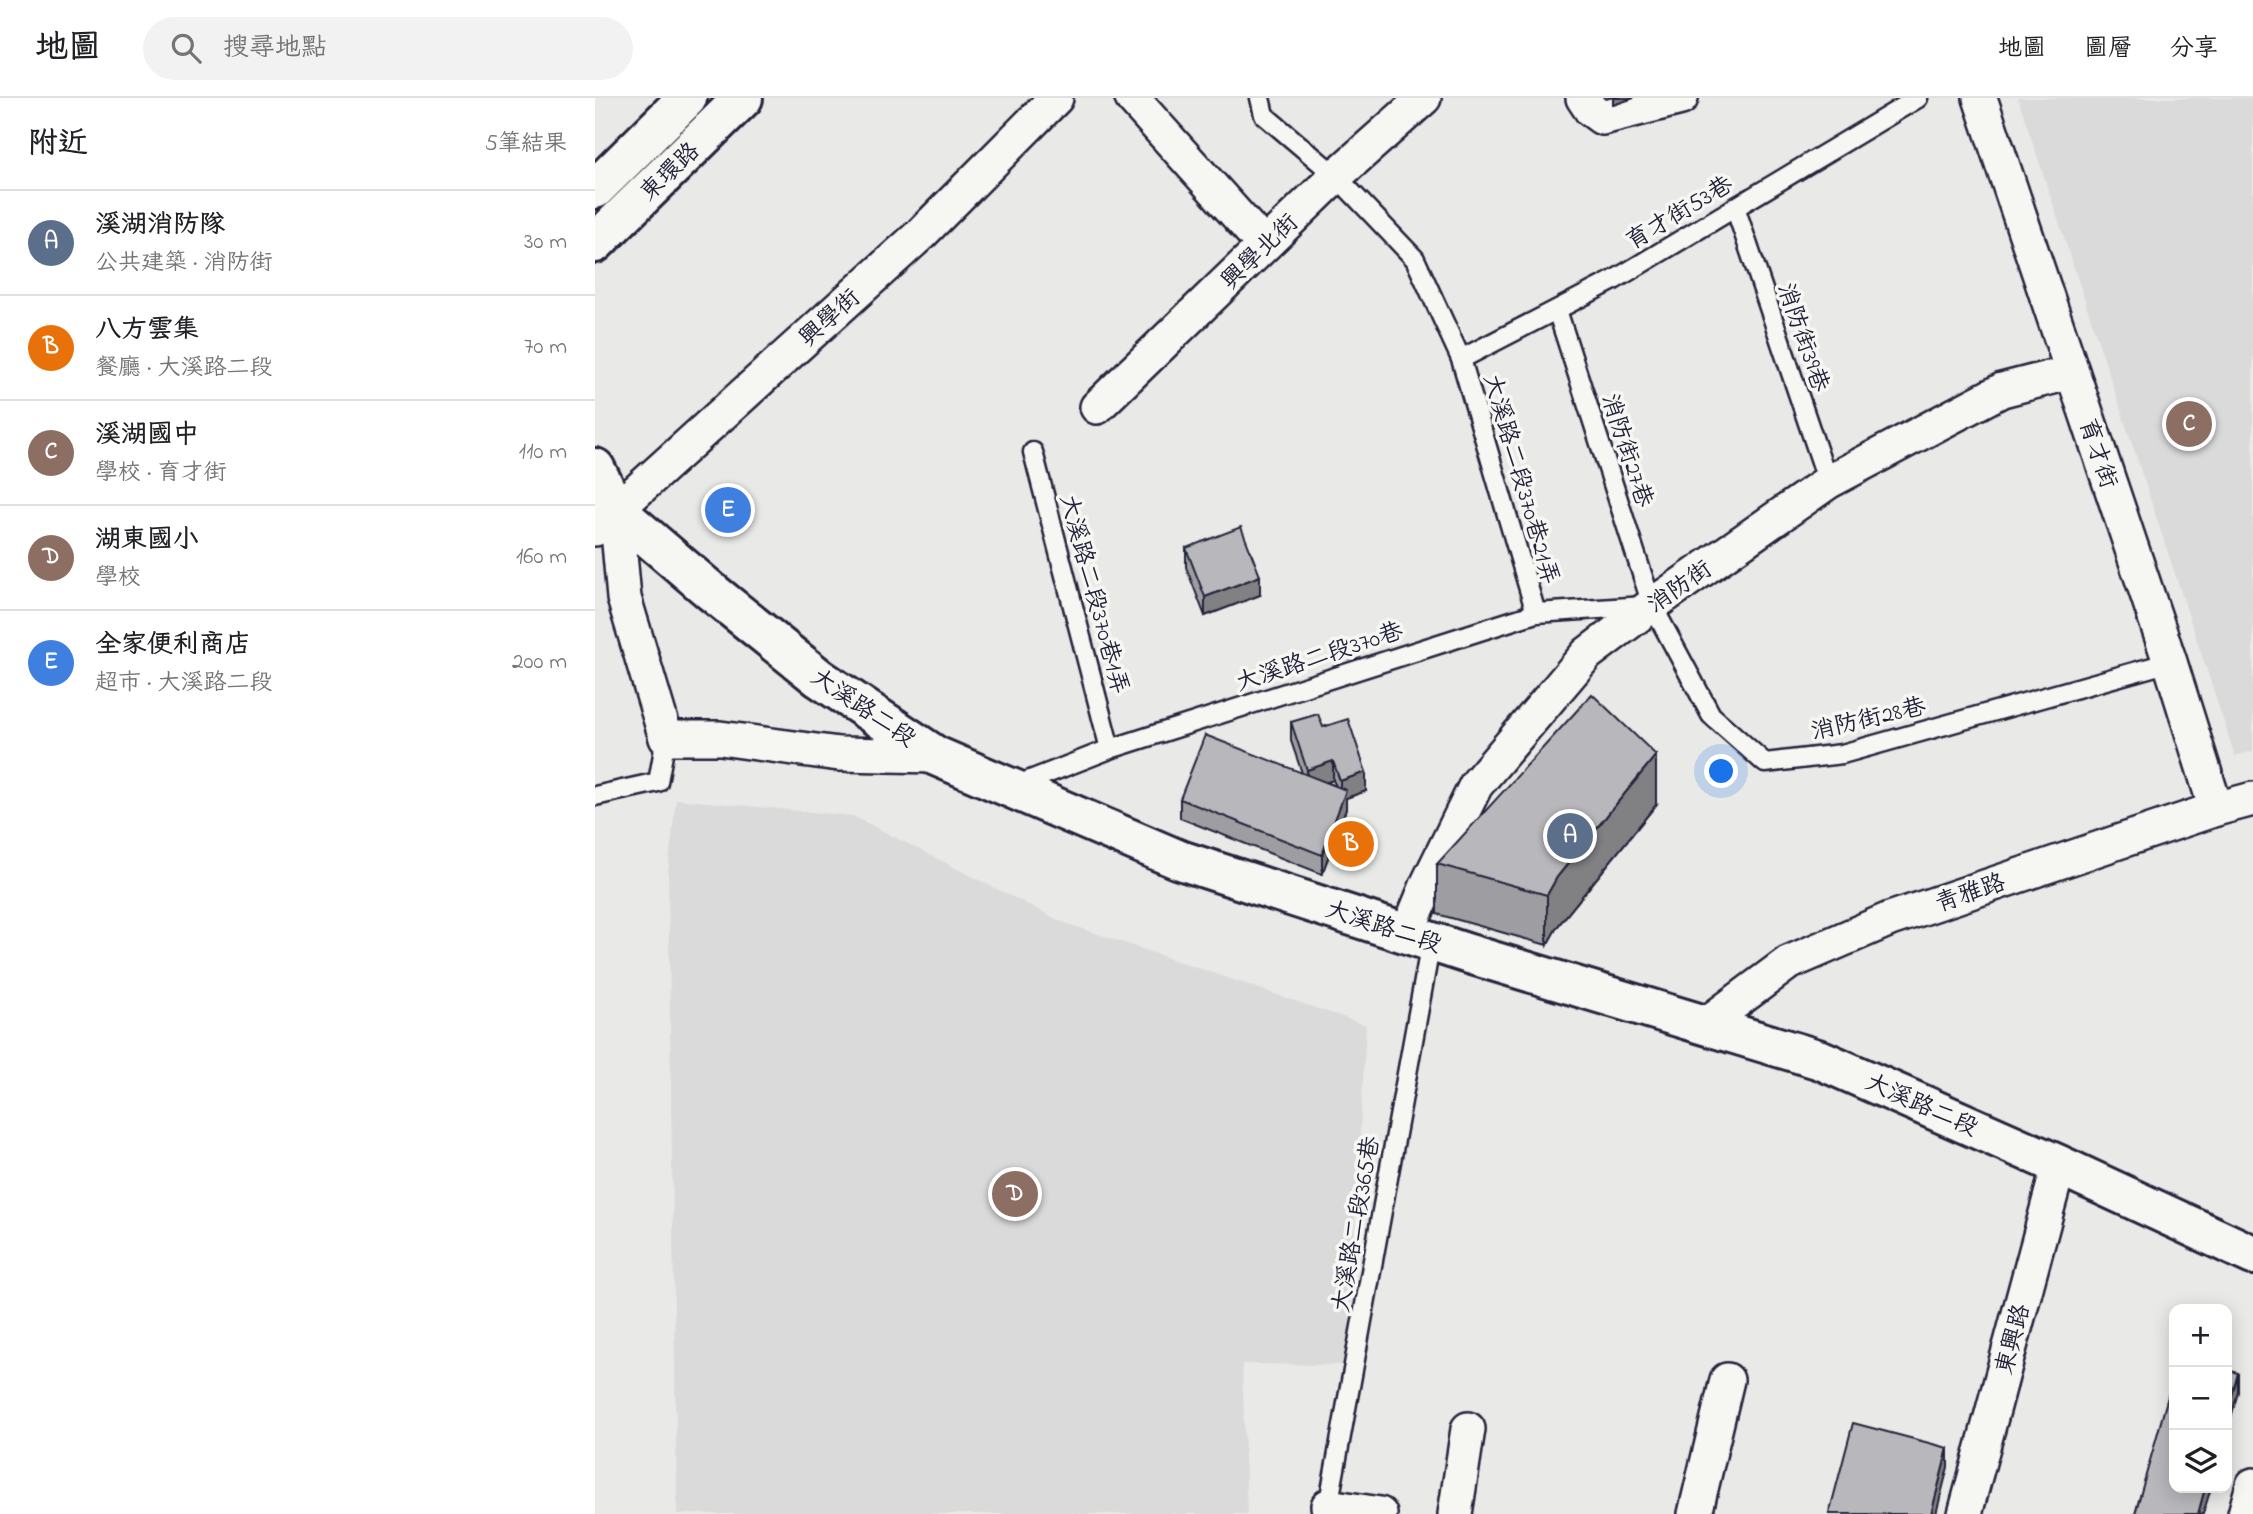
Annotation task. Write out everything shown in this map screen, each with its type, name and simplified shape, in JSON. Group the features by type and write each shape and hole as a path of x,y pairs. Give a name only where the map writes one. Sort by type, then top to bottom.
{"main road":[{"name":"東環路","path":"595,189 687,98"},
{"name":"東環路","path":"595,243 743,98"},
{"name":"大溪路二段","path":"595,468 606,519 712,592 820,678 936,756 1177,859 1419,938 1821,1060 2059,1165 2253,1255"}],"street":[{"name":"興學街","path":"606,519 921,234 1056,98"},
{"path":"1132,98 1264,245"},
{"name":"興學北街","path":"1097,407 1336,176 1424,98"},
{"path":"1583,98 1591,110 1602,118 1681,98"},
{"name":"育才街","path":"1980,98 2171,662 2216,809"},
{"name":"消防街","path":"1419,938 1428,883 1476,785 1587,654 1651,605 1828,482 2002,390 2072,372"},
{"path":"606,519 624,598 666,738 720,738 839,754 936,756"},
{"name":"青雅路","path":"1706,1024 1788,963 1891,919 2216,809 2253,799"},
{"name":"東興路","path":"1965,1514 2059,1165"},
{"path":"1695,1514 1727,1380"},
{"path":"1455,1514 1468,1429"},
{"path":"2245,1514 2253,1485"},
{"path":"1328,1510 1380,1514"}],"lane":[{"name":"大溪路二段370巷21弄","path":"1260,98 1264,115 1336,176 1415,259 1461,359 1536,613"},
{"name":"育才街53巷","path":"1461,359 1614,280 1918,98"},
{"name":"消防街39巷","path":"1735,207 1828,482"},
{"name":"消防街27巷","path":"1557,310 1651,605"},
{"name":"大溪路二段370巷1弄","path":"1033,452 1110,749"},
{"name":"大溪路二段370巷","path":"1009,788 1110,749 1536,613 1651,605"},
{"name":"消防街28巷","path":"1651,605 1711,715 1765,763 1842,754 2171,662"},
{"path":"595,796 658,782 666,738"},
{"name":"大溪路二段365巷","path":"1328,1510 1419,938"}],"shaded area":[{"path":"2018,98 2253,98 2253,751 2235,756"},
{"path":"676,799 853,816 1062,922 1366,1025 1347,1365 1242,1364 1247,1514 677,1514 668,872"}],"building":[{"path":"1241,527 1260,576 1205,597 1186,548"},
{"path":"1592,694 1656,755 1557,877 1547,895 1437,864"},
{"path":"1318,714 1323,727 1348,719 1366,772 1340,781 1333,761 1307,770 1291,722"},
{"path":"1205,735 1346,790 1322,855 1180,799"},
{"path":"2232,1371 2238,1373 2232,1395"},
{"path":"2169,1393 2169,1493 2204,1493 2198,1514 2135,1514"},
{"path":"1853,1423 1948,1448 1931,1514 1829,1514"}],"place":[{"name":"溪湖國中","path":"2189,424"},
{"name":"全家便利商店","path":"728,510"},
{"name":"溪湖消防隊","path":"1570,836"},
{"name":"八方雲集","path":"1351,844"},
{"name":"湖東國小","path":"1015,1194"}]}
